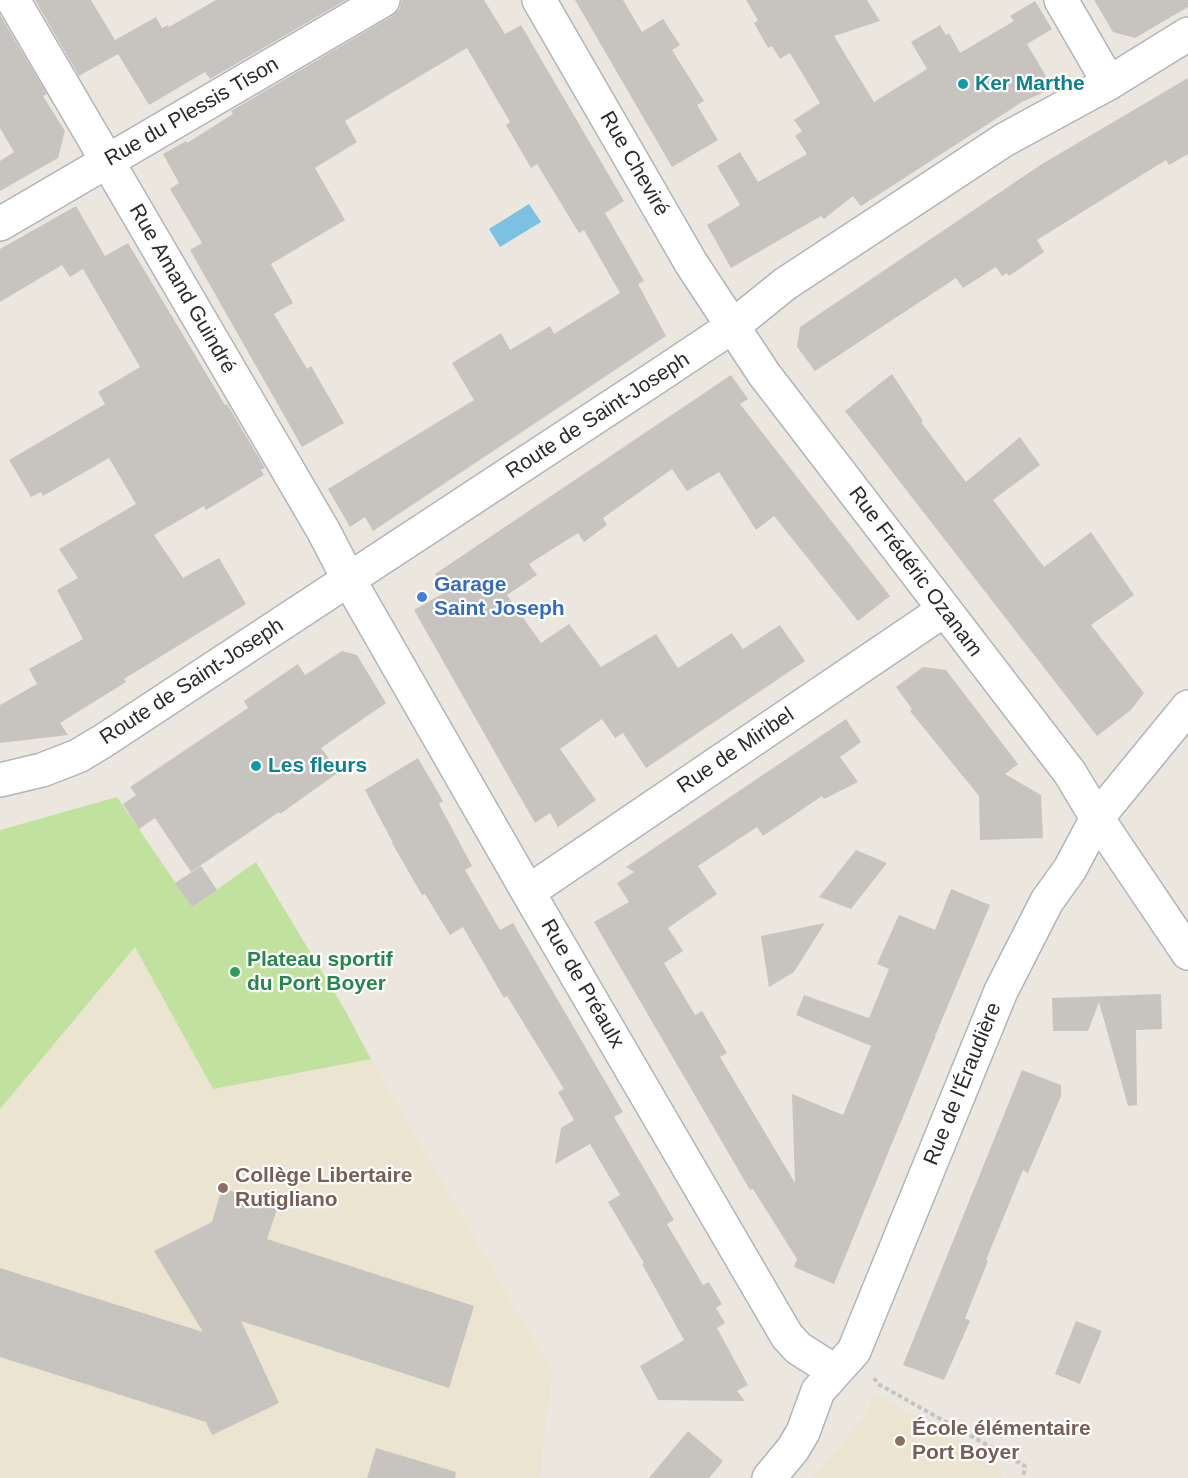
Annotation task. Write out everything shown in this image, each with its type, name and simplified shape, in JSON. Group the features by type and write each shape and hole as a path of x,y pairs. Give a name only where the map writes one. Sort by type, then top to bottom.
{"street":[{"name":"Rue Amand Guindré","path":"13,0 323,530 349,580"},
{"name":"Rue du Plessis Tison","path":"0,224 383,0"},
{"name":"Rue Cheviré","path":"539,0 691,263 733,326"},
{"path":"1061,0 1109,83"},
{"name":"Route de Saint-Joseph","path":"0,780 42,770 78,756 733,326 785,284 994,147 1109,83 1188,34"},
{"name":"Rue Frédéric Ozanam","path":"733,326 772,386 1070,773 1097,818 1188,953"},
{"name":"Rue de Préaulx","path":"349,580 787,1336 798,1348 844,1361"},
{"name":"Rue de Miribel","path":"528,892 944,610"},
{"name":"Rue de l'Éraudière","path":"769,1478 798,1440 818,1391 844,1361 1001,991 1047,902 1070,869 1097,818 1188,706"}],"path":[{"path":"844,1361 878,1384 1025,1466 1023,1478"}],"shaded area":[{"name":"Collège Libertaire Rutigliano","path":"136,947 213,1088 371,1059 552,1371 540,1478 0,1478 0,1109"},
{"name":"École élémentaire Port Boyer","path":"874,1392 1002,1468 1001,1478 813,1478 866,1414"}],"green space":[{"name":"Plateau sportif du Port Boyer","path":"117,797 192,907 256,862 345,1010 371,1059 213,1089 135,947 0,1109 0,830"}],"water":[{"path":"529,204 541,222 500,247 489,229"}],"building":[{"path":"35,0 91,0 115,40 156,17 162,28 168,25 169,27 216,0 346,0 210,79 205,72 149,105 118,54 79,76"},
{"path":"402,0 484,0 505,34 521,25 624,201 605,213 644,281 638,284 666,336 373,531 365,517 350,527 328,489 474,400 452,363 501,333 510,350 550,326 554,334 620,293 584,230 579,233 537,164 531,168 506,125 510,122 467,48 345,121 357,142 315,168 345,220 271,264 293,303 274,314 307,369 311,366 344,423 302,447 190,250 202,243 170,189 179,183 163,154 186,141 187,143 233,114 231,111 392,16 399,10"},
{"path":"575,0 623,0 642,32 663,19 680,45 672,50 704,101 697,105 718,140 672,167"},
{"path":"746,0 867,0 880,21 834,36 874,102 927,69 911,42 940,25 946,35 949,33 960,53 1014,21 1010,16 1035,1 1052,29 1027,44 1053,88 1022,102 861,206 853,196 824,219 821,216 731,268 707,225 740,205 717,166 740,152 758,182 807,154 795,136 802,131 794,120 820,103 790,53 780,59 772,46 768,48 754,23 758,20"},
{"path":"1094,0 1188,0 1188,7 1135,38 1113,32"},
{"path":"0,15 47,94 43,96 65,131 58,158 0,191 0,161 14,152 0,128"},
{"path":"1188,78 1188,154 1169,165 1166,160 1037,240 1044,252 1009,276 1007,273 1002,276 996,267 963,288 956,278 815,371 797,347 800,327 1042,164"},
{"path":"76,206 105,256 128,243 265,468 261,470 264,475 206,510 204,506 154,535 183,578 219,558 246,604 124,679 126,682 60,723 68,735 0,743 0,705 37,684 29,669 83,639 57,590 78,578 59,549 136,504 109,458 43,496 41,492 31,497 9,460 105,404 98,392 140,367 83,269 70,277 62,265 0,302 0,249"},
{"path":"892,374 923,421 921,422 966,482 1020,437 1040,465 993,500 1044,567 1091,532 1134,595 1091,625 1144,693 1131,710 1097,736 845,411"},
{"path":"731,375 748,399 740,404 890,596 858,621 774,516 756,530 719,472 687,491 672,469 603,518 607,525 584,542 578,533 529,564 537,575 507,595 541,643 569,624 601,667 656,634 678,668 732,633 743,649 780,625 805,661 646,768 623,733 615,738 602,719 560,749 596,800 558,827 550,813 535,823 414,610 447,591 435,574"},
{"path":"342,651 357,655 386,703 321,748 339,772 191,872 155,818 139,829 123,804 136,795 130,787 248,708 244,701 298,664 305,675"},
{"path":"923,667 946,670 1018,764 1005,774 1041,795 1043,838 980,840 979,796 910,711 912,709 896,687"},
{"path":"846,719 861,742 840,757 858,782 824,799 822,796 763,836 757,827 698,866 717,894 668,928 683,951 664,963 695,1015 702,1011 727,1053 720,1057 795,1183 792,1094 843,1115 871,1046 796,1015 804,995 869,1018 889,969 877,964 899,915 935,930 951,889 990,905 936,1034 933,1034 936,1035 834,1284 794,1267 797,1259 753,1189 750,1190 594,922 629,902 617,883 634,872 626,867"},
{"path":"418,758 443,801 439,804 472,866 465,870 500,930 513,923 623,1112 614,1117 674,1220 667,1224 703,1285 709,1282 722,1304 716,1308 725,1323 717,1328 748,1385 737,1391 745,1401 658,1400 640,1366 684,1340 642,1264 644,1263 608,1202 620,1195 590,1144 555,1164 561,1128 574,1120 558,1092 564,1089 507,996 504,998 463,927 450,935 425,894 422,895 365,790"},
{"path":"856,850 887,863 851,909 819,897"},
{"path":"201,866 217,890 192,907 175,883"},
{"path":"825,923 794,972 769,987 761,936"},
{"path":"1161,994 1162,1029 1136,1030 1137,1105 1128,1106 1099,1002 1088,1031 1053,1031 1052,998"},
{"path":"1022,1070 1061,1085 1061,1096 1028,1173 1023,1170 965,1318 970,1321 944,1380 903,1365"},
{"path":"222,1188 278,1206 267,1239 474,1306 449,1388 241,1321 279,1403 212,1435 206,1422 0,1357 0,1268 203,1332 154,1251 212,1222"},
{"path":"1076,1321 1102,1331 1080,1384 1055,1374"},
{"path":"688,1431 723,1461 709,1478 649,1478"},
{"path":"376,1448 456,1472 455,1478 367,1478"}],"place":[{"name":"Ker Marthe","path":"963,84"},
{"name":"Garage Saint Joseph","path":"422,597"},
{"name":"Les fleurs","path":"256,766"},
{"name":"Plateau sportif du Port Boyer","path":"235,972"},
{"name":"Collège Libertaire Rutigliano","path":"223,1188"},
{"name":"École élémentaire Port Boyer","path":"900,1441"}]}
